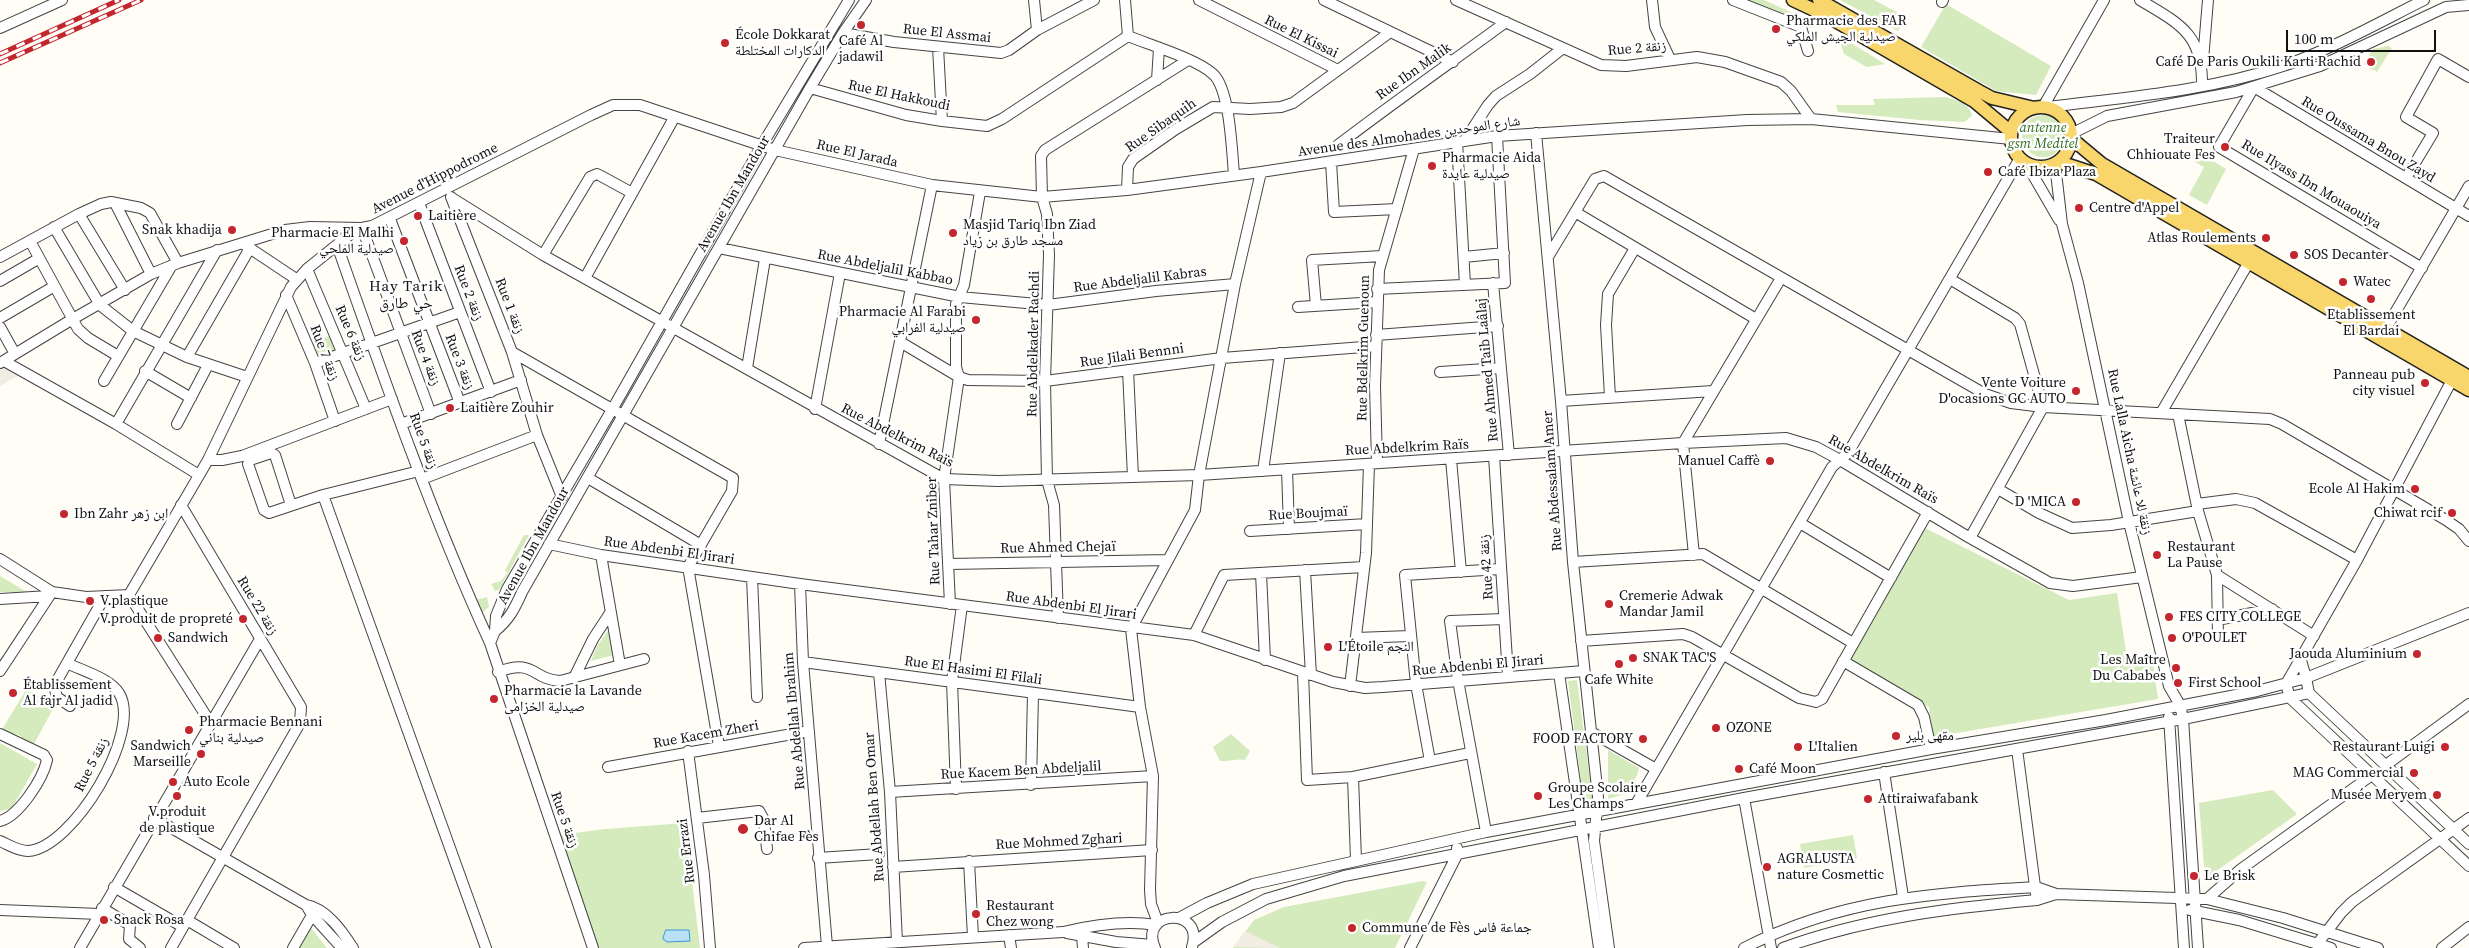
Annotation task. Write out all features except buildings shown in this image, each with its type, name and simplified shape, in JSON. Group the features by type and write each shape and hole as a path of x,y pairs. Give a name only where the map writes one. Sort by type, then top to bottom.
{"main road":[{"path":"1793,0 1827,16 1974,101 2011,136"},
{"path":"1819,0 1992,98 2041,107 2063,117 2072,136 2102,164 2385,330 2469,377"},
{"path":"2041,107 2023,112 2016,121 2011,136 2015,152 2023,161 2038,167 2057,163 2096,174 2469,390"},
{"path":"2057,163 2069,149 2072,136"}],"street":[{"path":"0,28 50,2 62,0"},
{"name":"Avenue Ibn Mandour","path":"495,631 496,616 507,589 613,408 762,145 849,0"},
{"name":"Avenue Ibn Mandour","path":"495,631 507,621 549,544 810,88 843,33 866,0"},
{"path":"1034,0 1037,30"},
{"name":"Rue El Assmai","path":"843,33 938,47 1000,53 1019,44 1037,30 1094,0"},
{"path":"1125,0 1128,36 1188,60 1213,74 1219,80 1227,106 1234,175"},
{"name":"Rue El Kissai","path":"1199,0 1338,70"},
{"path":"1324,0 1389,33 1454,62"},
{"name":"Rue 2 زنقة","path":"1456,0 1601,65 1611,67 1697,57 1725,62 1768,76 1781,82 1792,91 1811,119"},
{"path":"1652,0 1655,26 1670,60"},
{"path":"1733,0 1801,27 1808,50"},
{"path":"2041,107 2104,0"},
{"path":"2202,86 2202,63 2208,0"},
{"path":"2041,107 2202,86 2284,65 2366,30 2424,0"},
{"path":"2147,2 2183,28 2192,40 2202,63"},
{"path":"2072,136 2107,116 2254,88 2320,66 2446,7 2468,4"},
{"name":"Rue Ibn Malik","path":"1338,145 1400,98 1454,62 1506,22"},
{"name":"Rue Sibaquih","path":"1127,190 1128,168 1133,159 1199,114 1214,107 1227,106 1250,109 1281,107 1305,96 1389,33"},
{"name":"Rue El Hakkoudi","path":"810,88 906,115 983,126 1002,120 1128,36"},
{"path":"938,47 942,121"},
{"path":"1157,80 1159,48"},
{"path":"1465,284 1461,141 1496,96 1530,74 1563,48"},
{"path":"2406,178 2433,133 2406,117 2438,59 2469,77"},
{"name":"Rue Abdelkader Rachdi","path":"1058,618 1054,505 1047,480 1045,382 1048,305 1047,214 1042,198 1042,153 1188,60"},
{"name":"Rue Oussama Bnou Zayd","path":"2254,88 2469,216"},
{"name":"Rue Ilyass Ibn Mouaouiya","path":"2254,88 2219,147 2422,268"},
{"name":"Avenue d'Hippodrome","path":"2,362 152,274 175,264 285,230 310,226 360,228 390,219 419,203 450,193 613,105 640,105 674,118 775,150"},
{"path":"585,278 674,118"},
{"name":"Avenue des Almohades شارع الموحدين","path":"932,185 1042,198 1127,190 1261,172 1497,136 1776,119 1811,119 2011,136"},
{"name":"Rue Abdessalam Amer","path":"1536,133 1561,400 1572,562 1598,797 1594,841 1609,948"},
{"path":"1377,289 1505,283 1497,136"},
{"name":"Rue Bdelkrim Guenoun","path":"1350,686 1364,568 1373,463 1377,289 1382,256 1414,149"},
{"name":"Rue El Jarada","path":"775,150 932,185"},
{"path":"1636,804 1832,467 1848,454 1907,350 2023,161"},
{"name":"Rue Lalla Aicha زنقة للا عائشة","path":"2023,161 2062,224"},
{"path":"1331,162 1334,212 1397,209"},
{"name":"Rue Lalla Aicha زنقة للا عائشة","path":"2057,163 2062,224 2078,283 2129,522 2169,686 2180,705 2183,719 2201,899 2196,910 2198,948"},
{"path":"1063,932 1154,946 1152,938 1157,924 1150,897 1152,776 1140,707 1131,628 1195,510 1199,475 1235,284 1261,172"},
{"path":"543,255 590,177 597,174 632,194"},
{"path":"1548,257 1596,179 1604,176 1985,394 2010,403 2043,407 2106,412 2261,417 2275,420 2446,520 2469,541"},
{"path":"879,444 902,343 911,287 932,185"},
{"path":"2385,330 2469,186"},
{"name":"Rue Tahar Zniber","path":"950,604 944,479 959,377 956,367 956,304 964,285 980,192"},
{"name":"Rue Abdelkrim Raïs","path":"450,193 543,255 944,479 979,481 1047,480 1199,475 1786,438 1816,447 1840,460 2035,576 2063,586 2142,578"},
{"name":"Rue 1 زنقة","path":"450,193 512,352 537,435 562,496"},
{"path":"0,257 79,214 104,203 141,208 150,213 175,264 104,381"},
{"path":"115,203 152,274"},
{"name":"Rue 2 زنقة","path":"419,203 490,392"},
{"path":"1574,212 1756,319"},
{"path":"79,214 125,290"},
{"name":"Rue 3 زنقة","path":"390,219 460,403"},
{"path":"54,227 100,305 133,331 187,357 247,377"},
{"path":"129,595 208,460 286,295 296,279 360,228"},
{"name":"Rue 4 زنقة","path":"360,228 431,414"},
{"path":"30,241 71,320 83,334 118,356"},
{"path":"241,243 296,279"},
{"name":"Rue 5 زنقة","path":"337,245 420,475 458,573 490,643 498,672 593,948"},
{"path":"187,357 250,248"},
{"name":"Rue Abdeljalil Kabbao","path":"719,248 765,259 960,297 1048,305"},
{"path":"1610,398 1606,325 1608,294 1635,248"},
{"path":"116,424 160,345 217,250"},
{"path":"1464,257 1504,253"},
{"path":"1316,306 1312,260 1382,256"},
{"path":"0,281 38,259"},
{"path":"747,368 765,259"},
{"path":"2161,413 2249,262"},
{"name":"Rue 6 زنقة","path":"307,269 366,409"},
{"path":"816,409 840,273"},
{"path":"1694,555 1684,443 1781,278"},
{"path":"1950,279 2015,318 2020,324 2043,407 1970,538"},
{"name":"Rue Ahmed Taib Laâlaj","path":"1493,283 1509,455"},
{"name":"Rue Abdeljalil Kabras","path":"1048,305 1156,291 1235,284"},
{"path":"0,318 53,286"},
{"name":"Rue 7 زنقة","path":"286,295 335,421"},
{"path":"1298,307 1377,302"},
{"path":"314,363 460,312"},
{"path":"1376,335 1498,326"},
{"path":"0,327 15,354"},
{"name":"Rue Jilali Bennni","path":"902,343 959,377 977,381 1045,382 1222,358 1376,346"},
{"path":"512,352 732,475 734,483 732,491 688,567 718,746"},
{"path":"1263,470 1280,353"},
{"path":"2,362 116,424 199,475"},
{"path":"177,424 208,365"},
{"path":"1440,372 1501,368"},
{"path":"1128,370 1133,477"},
{"path":"145,371 191,398"},
{"path":"401,424 521,380"},
{"path":"2452,380 2357,560 2286,684 2290,698 2469,866"},
{"path":"1561,400 1713,391"},
{"path":"208,460 222,460 242,456 392,399"},
{"path":"2178,414 2198,508 2217,575 2218,638"},
{"path":"291,504 275,455 271,453 250,460 248,464 265,512 269,513 291,504 323,495 420,475 537,435"},
{"name":"Rue 42 زنقة","path":"1494,456 1508,676"},
{"path":"1451,459 1461,572"},
{"path":"1287,469 1290,529"},
{"path":"588,478 701,545"},
{"path":"1998,489 2039,513 2072,528 2129,522 2236,499 2256,502 2357,560"},
{"path":"323,495 486,948"},
{"name":"Rue 22 زنقة","path":"179,509 301,707 300,723 223,856"},
{"path":"1581,641 1683,634 1812,703 1822,699 1928,512"},
{"path":"1800,523 1891,578"},
{"name":"Rue Boujmaï","path":"1250,531 1367,524"},
{"name":"Rue Abdenbi El Jirari","path":"549,544 601,555 800,584 1194,635 1307,674 1350,686 1365,688 1584,671"},
{"path":"1572,562 1703,554 1853,643"},
{"path":"601,555 620,665"},
{"path":"0,559 50,594"},
{"name":"Rue Ahmed Chejaï","path":"949,564 1168,560"},
{"path":"1194,635 1224,575 1364,568"},
{"path":"1305,570 1307,780 1353,777 1470,753"},
{"path":"1430,761 1416,684 1405,575 1500,570"},
{"path":"1261,573 1265,660"},
{"path":"2217,575 2314,636"},
{"path":"752,577 757,697"},
{"name":"Rue Abdellah Ibrahim","path":"800,584 808,731 827,946"},
{"path":"0,599 50,594 86,597 129,595"},
{"path":"0,672 50,594"},
{"path":"129,595 210,722"},
{"path":"70,706 57,698 54,691 57,680 105,596"},
{"path":"956,789 952,681 962,605"},
{"path":"2217,620 2272,609"},
{"path":"574,678 593,639 610,613"},
{"path":"1179,918 1207,902 1253,884 1456,838 2286,684 2306,678 2469,613"},
{"path":"1486,832 1470,753 1450,621 1504,619"},
{"path":"490,643 495,631"},
{"path":"1356,638 1410,636"},
{"path":"80,948 154,818 259,641"},
{"path":"498,672 523,666 553,680 574,678 644,659"},
{"path":"2301,660 2309,693 2469,844"},
{"path":"1843,661 1918,705 1924,716 1931,749"},
{"name":"Rue El Hasimi El Filali","path":"803,662 1140,707"},
{"name":"Rue 5 زنقة","path":"0,841 27,851 42,848 56,838 84,808 121,740 124,711 120,694 109,683 67,663"},
{"name":"Rue Abdellah Ben Omar","path":"879,672 890,792 897,942"},
{"path":"1559,673 1599,948"},
{"name":"Rue Lalla Aicha زنقة للا عائشة","path":"2169,686 2168,707 2184,948"},
{"path":"1031,785 1034,693"},
{"path":"1193,946 1222,922 1266,899 1344,876 1744,798 2169,722 2309,693"},
{"path":"2386,766 2469,704"},
{"name":"Rue Kacem Zheri","path":"608,767 688,751 808,731"},
{"path":"1591,732 1656,769"},
{"path":"0,734 44,755 47,760 23,805 16,812 0,821"},
{"path":"2017,749 2037,900"},
{"name":"Rue Errazi","path":"688,751 710,948"},
{"path":"1884,772 1903,898"},
{"path":"2201,899 2372,774"},
{"name":"Rue Kacem Ben Abdeljalil","path":"890,792 1031,785 1152,776"},
{"path":"1353,777 1356,860"},
{"path":"1744,798 1771,948"},
{"path":"696,818 759,811 764,820 767,849"},
{"path":"154,818 223,856 311,909 337,927 353,948"},
{"path":"2318,943 2326,930 2352,902 2469,818"},
{"path":"1410,948 1458,853 1456,838"},
{"name":"Rue Mohmed Zghari","path":"893,867 1152,850"},
{"path":"818,858 879,854"},
{"path":"171,948 223,856"},
{"path":"968,861 973,937"},
{"path":"114,887 234,948"},
{"path":"1744,948 1769,935 1848,908 1903,898 2036,887 2056,894 2181,897 2237,905 2326,930 2378,948"},
{"path":"1783,948 1856,925 1901,916 2037,900 2056,894"},
{"path":"293,948 311,909"},
{"path":"311,909 342,948"},
{"path":"2182,909 2196,910 2239,920 2331,948"},
{"path":"0,910 100,911 130,925 129,939 140,948"},
{"path":"804,948 897,942 939,944 973,937 1063,932 1093,925 1157,924 1172,917 1179,918 1191,927 1193,946"},
{"path":"2442,948 2469,927"},
{"path":"1009,935 1011,948"},
{"path":"1082,936 1083,948"}],"green space":[{"path":"1742,0 1764,0 1804,18 1802,22"},
{"path":"1840,0 1874,0 1906,17 1898,31"},
{"path":"1946,4 2051,66 2036,95 1996,91 1921,47"},
{"path":"1838,35 1885,64 1867,67 1844,54"},
{"path":"2388,46 2392,48 2377,72 2364,64 2373,49"},
{"path":"1945,97 1965,105 1972,116 1964,122 1920,120 1838,112 1836,105 1875,105 1873,99"},
{"name":"antenne gsm Meditel","path":"2043,115 2058,121 2064,136 2058,151 2043,157 2028,151 2022,136 2028,121"},
{"path":"2195,150 2226,169 2207,205 2189,195 2204,167 2190,159"},
{"path":"332,335 338,350 317,358 310,344"},
{"path":"1923,527 2069,600 2117,593 2128,664 2153,664 2158,699 1933,737 1929,707 1846,660"},
{"path":"524,535 529,535 499,590 495,591 491,584 501,581 507,573 505,570"},
{"path":"0,576 27,592 0,592"},
{"path":"487,597 489,607 482,613 472,601"},
{"path":"608,631 614,655 591,661 597,646"},
{"path":"1577,680 1593,803 1584,804 1568,681"},
{"path":"26,690 55,705 33,746 19,735 1,731"},
{"path":"1231,734 1250,751 1245,760 1220,761 1213,747"},
{"path":"0,743 37,764 12,808 2,811 0,810"},
{"path":"1608,750 1639,768 1628,793 1608,799"},
{"path":"2273,790 2297,814 2205,879 2199,803"},
{"path":"685,823 700,948 599,948 559,835 605,829"},
{"path":"1853,835 1857,858 1804,868 1800,844"},
{"path":"1423,881 1427,882 1395,948 1233,948 1254,920 1284,907"},
{"path":"311,928 327,948 294,948 303,929"}],"shaded area":[{"path":"5,366 21,374 0,386 0,369"},
{"path":"1245,931 1280,948 1233,947"}],"water":[{"path":"666,930 689,930 690,941 667,942 663,939"}],"railway":[{"path":"0,54 119,0"},
{"path":"0,63 141,0"}],"place":[{"name":"Café Al jadawil","path":"861,25"},
{"name":"Pharmacie des FAR صيدلية الجيش الملكي","path":"1776,29"},
{"name":"École Dokkarat الدكارات المختلطة","path":"725,43"},
{"name":"Café De Paris Oukili Karti Rachid","path":"2371,62"},
{"name":"Traiteur Chhiouate Fes","path":"2225,147"},
{"name":"Pharmacie Aida صيدلية عايدة","path":"1432,166"},
{"name":"Café Ibiza Plaza","path":"1988,172"},
{"name":"Centre d'Appel","path":"2079,208"},
{"name":"Laitière","path":"418,216"},
{"name":"Snak khadija","path":"232,230"},
{"name":"Masjid Tariq Ibn Ziad مسجد طارق بن زياد","path":"953,233"},
{"name":"Atlas Roulements","path":"2266,238"},
{"name":"Pharmacie El Malhi صيدلية الملحي","path":"404,241"},
{"name":"SOS Decanter","path":"2294,255"},
{"name":"Watec","path":"2343,282"},
{"name":"Etablissement El Bardai","path":"2371,299"},
{"name":"Pharmacie Al Farabi صيدلية الفرابي","path":"976,320"},
{"name":"Panneau pub city visuel","path":"2425,383"},
{"name":"Vente Voiture D'ocasions GC AUTO","path":"2076,391"},
{"name":"Laitière Zouhir","path":"450,408"},
{"name":"Manuel Caffè","path":"1770,461"},
{"name":"Ecole Al Hakim","path":"2415,489"},
{"name":"D 'MICA","path":"2076,502"},
{"name":"Chiwat rcif","path":"2452,513"},
{"name":"Ibn Zahr ابن زهر","path":"64,514"},
{"name":"Restaurant La Pause","path":"2157,555"},
{"name":"V.plastique","path":"90,601"},
{"name":"Cremerie Adwak Mandar Jamil","path":"1609,604"},
{"name":"FES CITY COLLEGE","path":"2169,617"},
{"name":"V.produit de propreté","path":"243,619"},
{"name":"Sandwich","path":"158,638"},
{"name":"O'POULET","path":"2172,638"},
{"name":"L'Étoile النجم","path":"1328,647"},
{"name":"Jaouda Aluminium","path":"2417,654"},
{"name":"SNAK TAC'S","path":"1633,658"},
{"name":"Cafe White","path":"1619,664"},
{"name":"Les Maître Du Cababes","path":"2176,668"},
{"name":"First School","path":"2178,683"},
{"name":"Établissement Al fajr Al jadid","path":"13,693"},
{"name":"Pharmacie la Lavande صيدلية الخزامى","path":"494,699"},
{"name":"OZONE","path":"1716,728"},
{"name":"Pharmacie Bennani صيدلية بناني","path":"189,730"},
{"name":"مقهى بلير","path":"1896,736"},
{"name":"FOOD FACTORY","path":"1643,739"},
{"name":"L'Italien","path":"1798,747"},
{"name":"Restaurant Luigi","path":"2445,747"},
{"name":"Sandwich Marseille","path":"201,754"},
{"name":"Café Moon","path":"1739,769"},
{"name":"MAG Commercial","path":"2414,773"},
{"name":"Auto Ecole","path":"173,782"},
{"name":"Musée Meryem","path":"2437,795"},
{"name":"V.produit de plastique","path":"177,796"},
{"name":"Groupe Scolaire Les Champs","path":"1538,796"},
{"name":"Attiraiwafabank","path":"1868,799"},
{"name":"Dar Al Chifae Fès","path":"743,829"},
{"name":"AGRALUSTA nature Cosmettic","path":"1767,867"},
{"name":"Le Brisk","path":"2194,876"},
{"name":"Restaurant Chez wong","path":"976,914"},
{"name":"Snack Rosa","path":"104,920"},
{"name":"Commune de Fès جماعة فاس","path":"1352,928"}],"district":[{"name":"Hay Tarik حي طارق","path":"406,296"}]}
